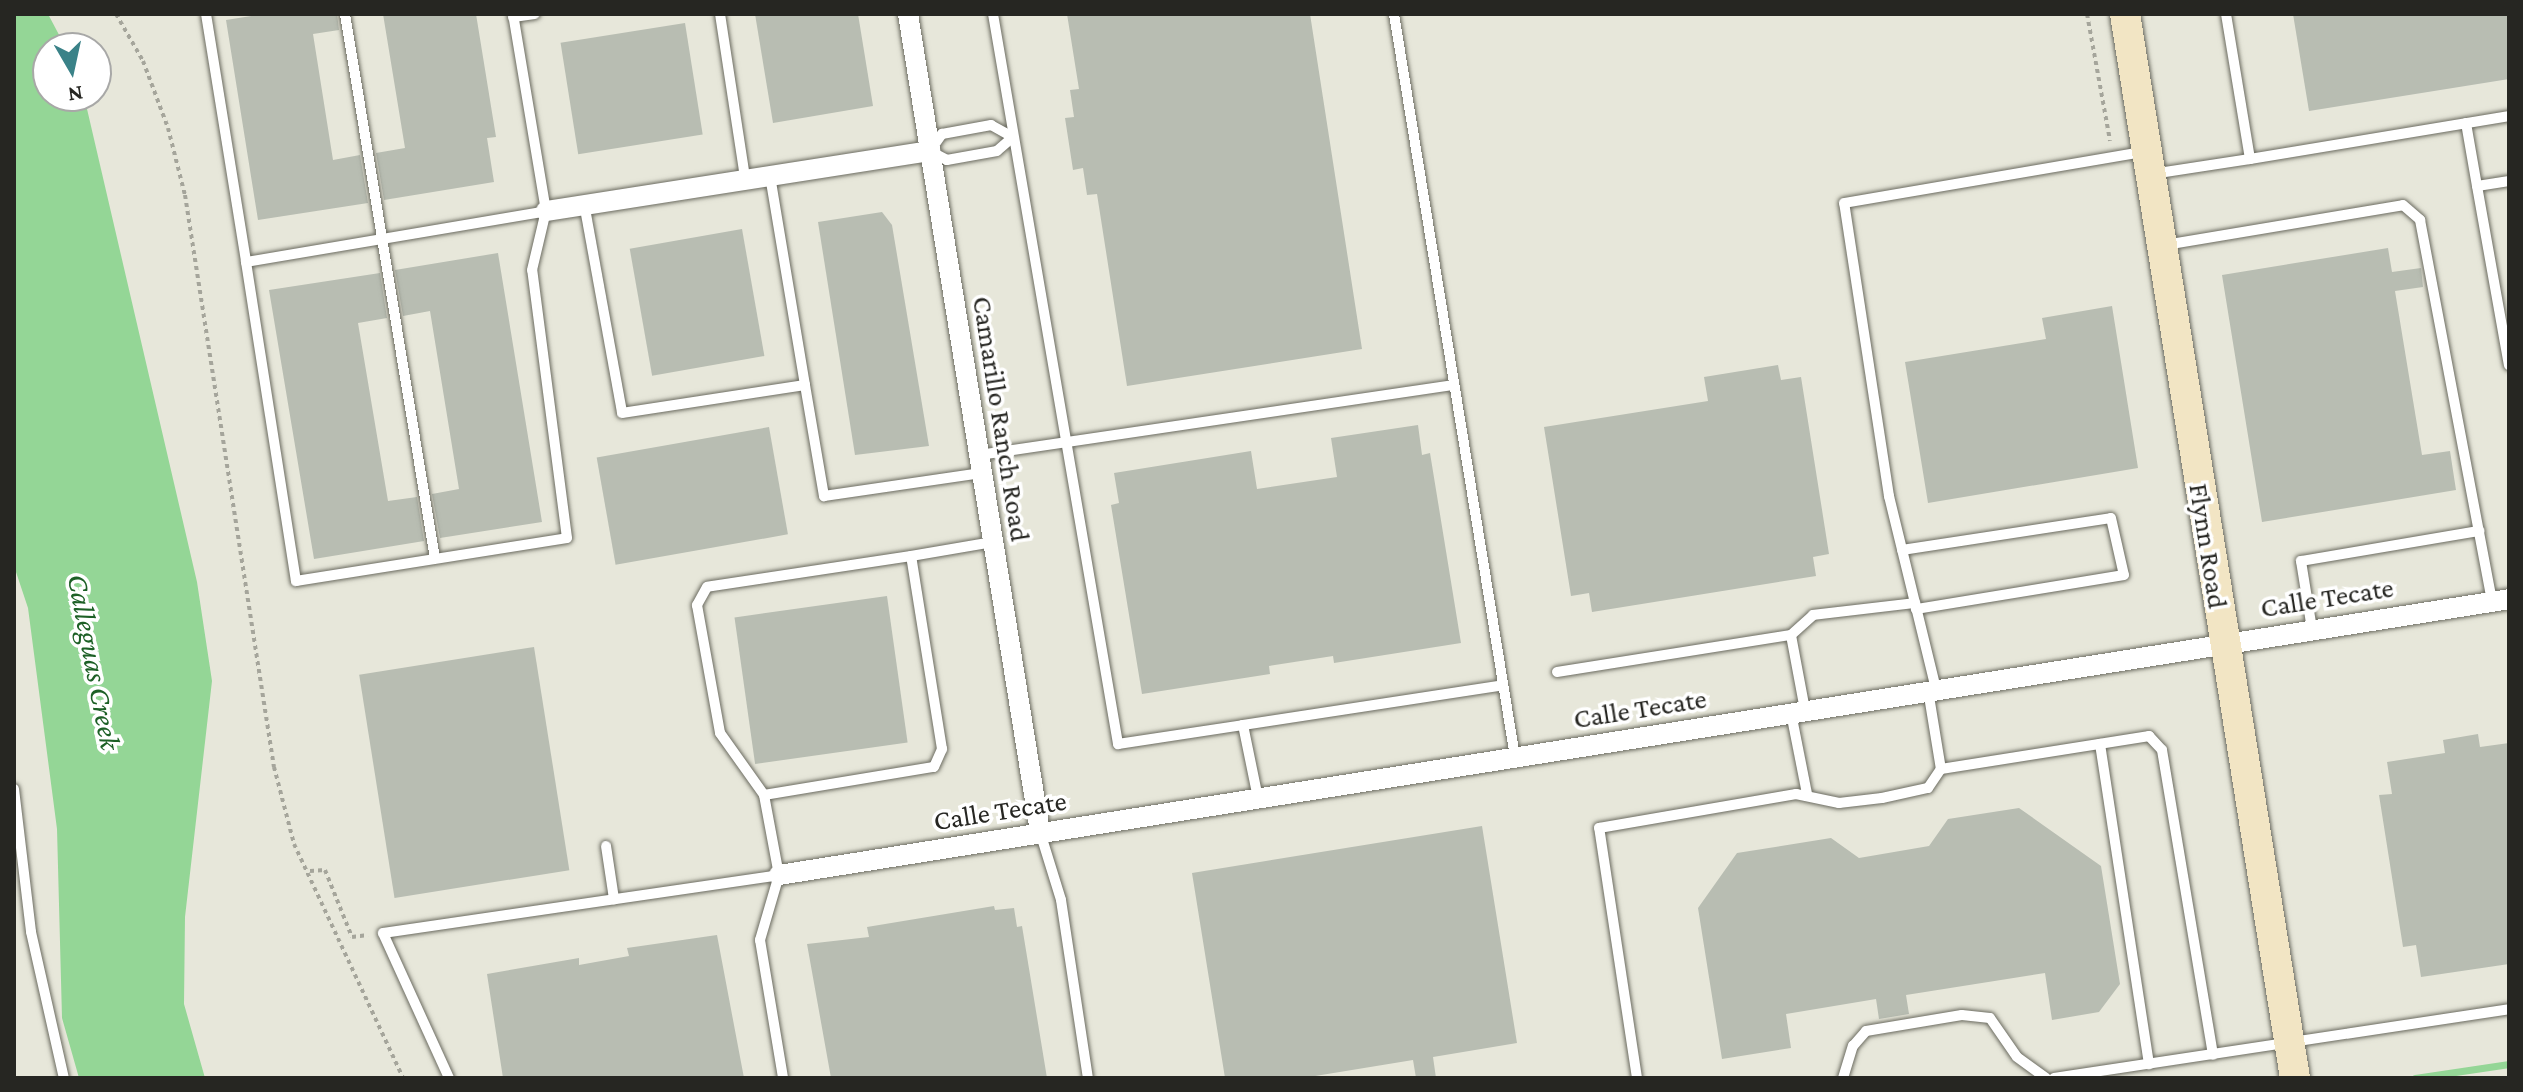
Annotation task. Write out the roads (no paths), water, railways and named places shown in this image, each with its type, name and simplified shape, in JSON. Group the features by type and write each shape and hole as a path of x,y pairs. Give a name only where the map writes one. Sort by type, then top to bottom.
{"main road":[{"name":"Flynn Road","path":"2125,14 2223,643 2295,1078"}],"street":[{"name":"Camarillo Ranch Road","path":"908,14 1040,832"},
{"path":"546,211 930,151"},
{"name":"Calle Tecate","path":"779,875 2500,600"}],"lane":[{"path":"206,14 296,581 567,538 532,270 546,211 513,16 535,14"},
{"path":"345,14 435,559"},
{"path":"720,14 745,178"},
{"path":"993,14 1118,744 1503,685"},
{"path":"1394,14 1451,385 1515,757"},
{"path":"2226,14 2250,159"},
{"path":"1637,1078 1599,828 1807,794 1839,803 1882,798 1928,788 1941,769 1932,690 1916,606 1889,496 1844,203 2113,157 2150,163 2250,159 2509,116"},
{"path":"2466,123 2509,365"},
{"path":"991,125 1013,137 997,151 972,156 947,160 930,151 942,134 991,125"},
{"path":"770,174 824,496 980,464 1064,441 1451,385"},
{"path":"2477,186 2509,181"},
{"path":"584,203 622,413 805,385"},
{"path":"2163,246 2403,205 2420,220 2479,531 2500,600"},
{"path":"246,262 546,211"},
{"path":"1557,672 1791,635 1813,615 1916,606 2124,575 2111,518 1902,550"},
{"path":"2312,629 2301,561 2479,531"},
{"path":"783,1078 760,940 779,875 764,795 720,733 697,605 707,587 993,542"},
{"path":"764,795 934,767 942,749 911,556"},
{"path":"1791,635 1807,794"},
{"path":"1243,725 1258,798"},
{"path":"1941,769 2149,736 2162,750 2213,1055"},
{"path":"2100,744 2149,1064"},
{"path":"14,789 31,932 64,1078"},
{"path":"1040,832 1061,900 1088,1078"},
{"path":"606,846 614,899"},
{"path":"449,1078 383,933 779,875"},
{"path":"2054,1078 2509,1009"},
{"path":"1843,1078 1853,1046 1866,1031 1962,1015 1990,1018 2017,1057 2046,1078"}],"water":[{"name":"Calleguas Creek","path":"14,14 48,14 58,32 32,32 32,112 88,112 197,582 212,681 185,917 184,1004 205,1078 79,1078 62,1018 57,829 28,608 14,566"}],"waterway":[{"path":"2415,1078 2509,1064"}]}
